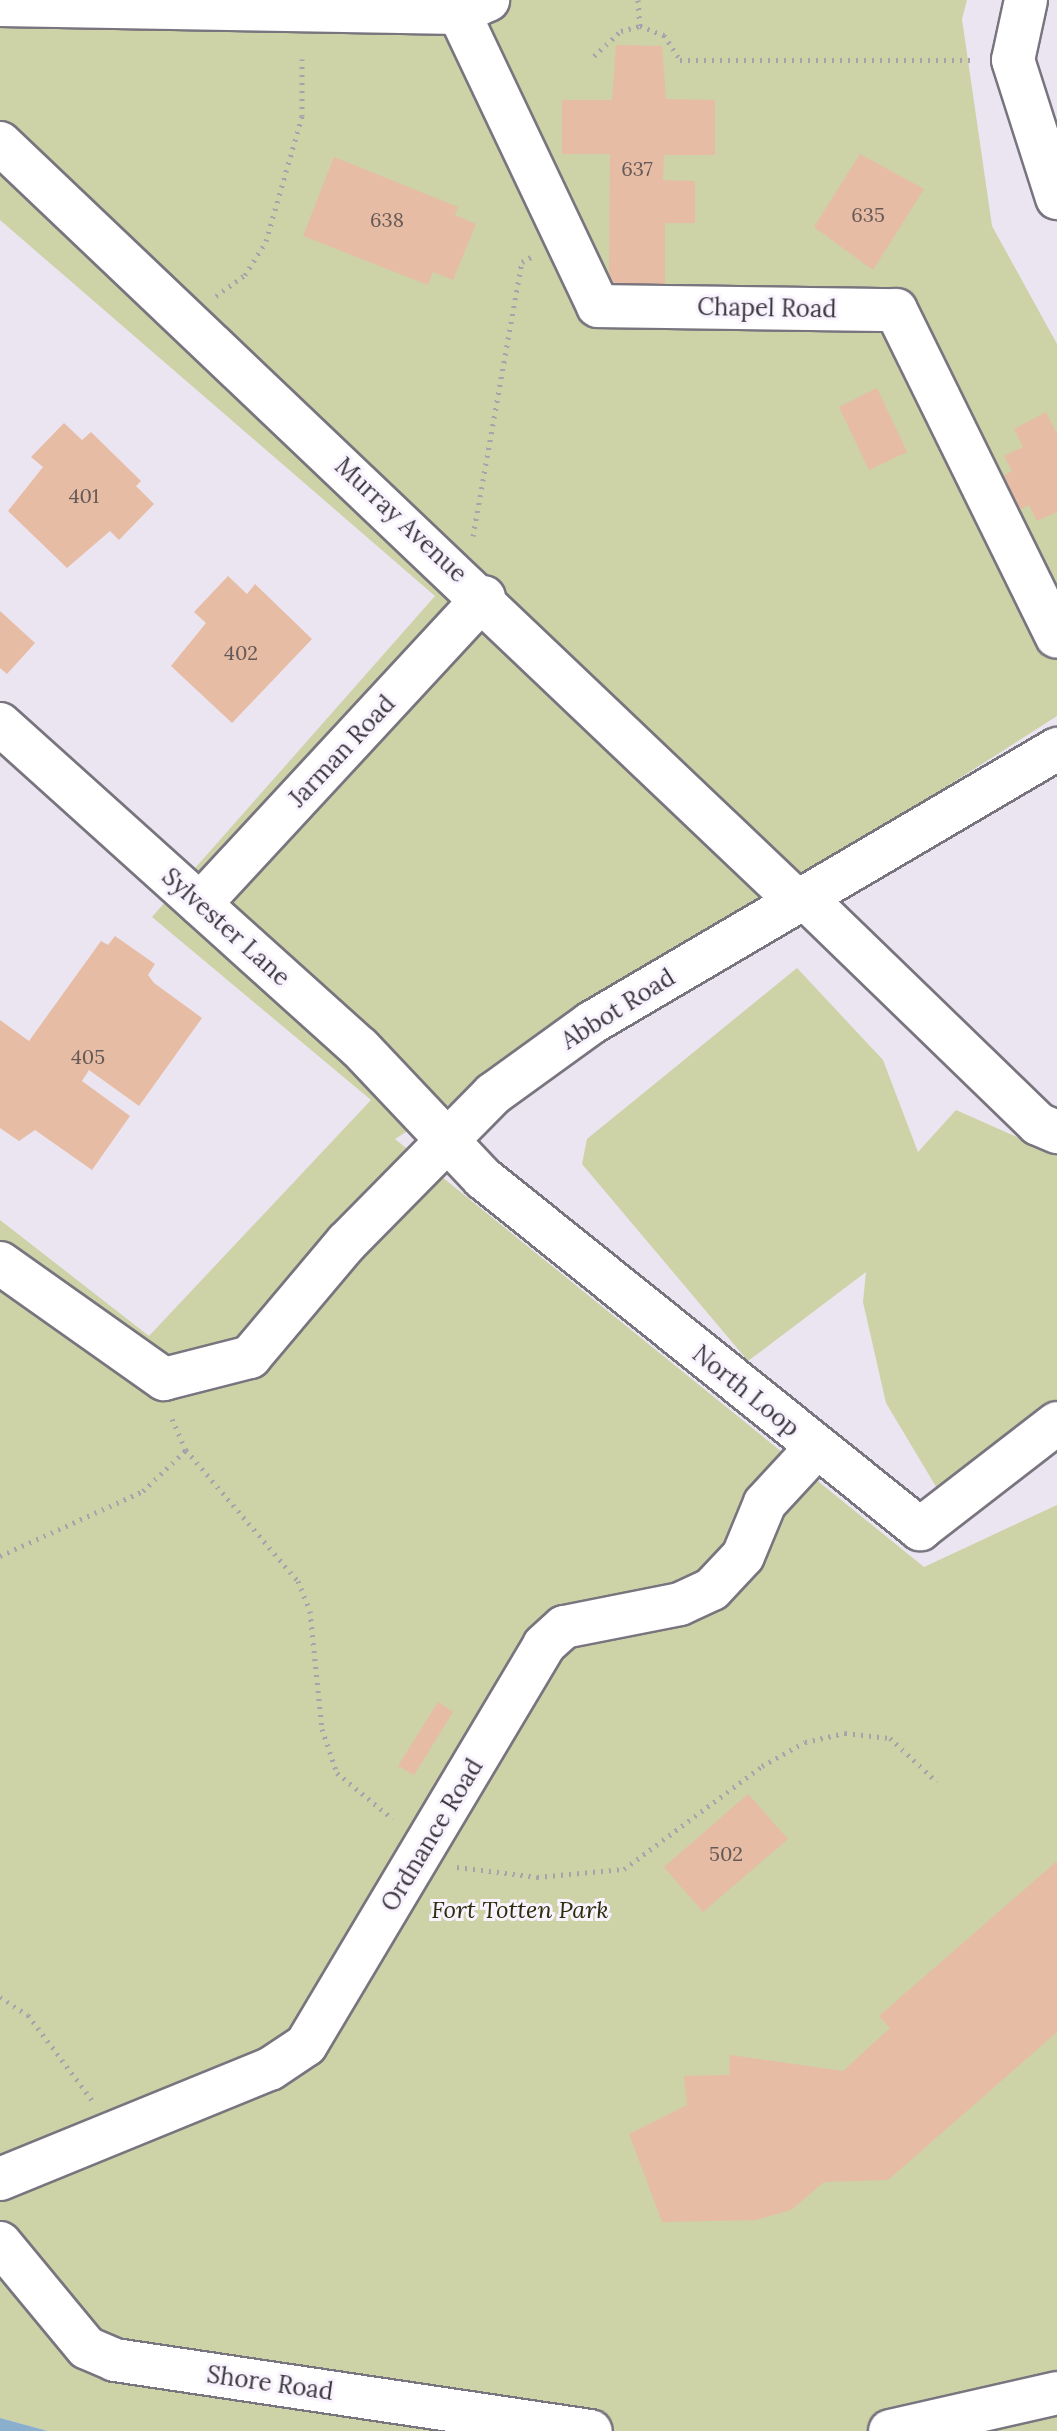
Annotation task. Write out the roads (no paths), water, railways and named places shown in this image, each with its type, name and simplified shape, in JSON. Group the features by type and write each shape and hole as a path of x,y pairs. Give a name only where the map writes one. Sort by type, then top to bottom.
{"street":[{"path":"1026,0 1013,60 1057,198"},
{"path":"22,3 474,6"},
{"name":"Chapel Road","path":"474,6 566,238 598,306 896,310 1057,637"},
{"name":"Murray Avenue","path":"0,143 801,899"},
{"name":"Jarman Road","path":"200,904 484,597"},
{"name":"Sylvester Lane","path":"0,724 360,1048 445,1138"},
{"name":"Abbot Road","path":"0,1263 164,1391 250,1357 445,1138 591,1023 1057,749"},
{"path":"801,899 1038,1124 1057,1132"},
{"name":"North Loop","path":"445,1138 483,1178 920,1529 1057,1423"},
{"name":"Ordnance Road","path":"0,2179 270,2069 306,2045 544,1645 564,1627 680,1604 712,1589 743,1556 765,1503 816,1448"},
{"name":"Shore Road","path":"0,2243 87,2348 115,2360 591,2431"},
{"path":"890,2431 1057,2393"}],"water":[{"path":"0,2418 48,2431 0,2431"}],"park label":[{"name":"Fort Totten Park","path":"520,1910"}]}
